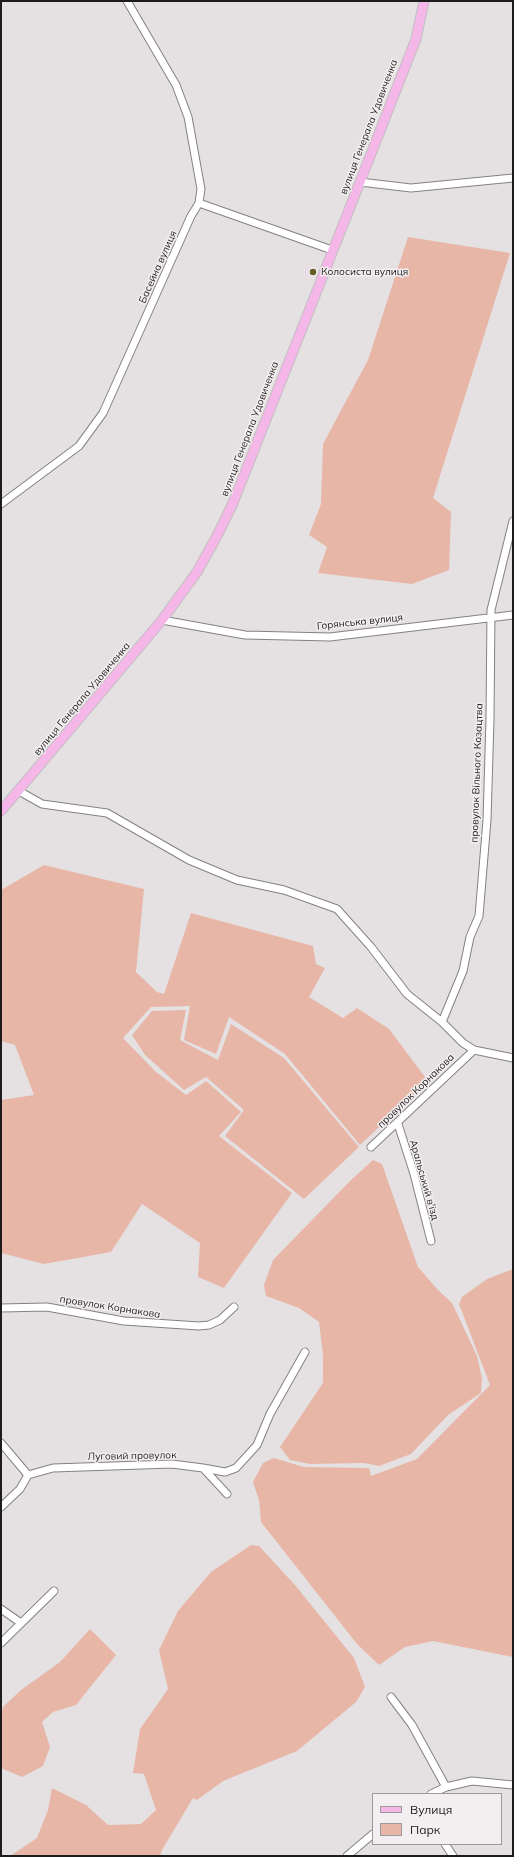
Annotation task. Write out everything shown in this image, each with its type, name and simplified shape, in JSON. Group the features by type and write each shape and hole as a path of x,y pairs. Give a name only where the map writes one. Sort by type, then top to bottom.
{"main road":[{"name":"вулиця Генерала Удовиченка","path":"1,811 162,620 197,572 233,503 416,39 424,1"}],"street":[{"name":"Басейна вулиця","path":"1,504 79,446 103,413 191,216 199,202 201,189 188,117 176,85 127,1"},
{"path":"360,182 411,188 513,178"},
{"path":"199,202 332,250"},
{"name":"провулок Вільного Козацтва","path":"442,1022 463,971 470,937 479,916 487,820 491,617 513,521"},
{"name":"Горянська вулиця","path":"162,620 245,635 330,637 513,615"},
{"path":"19,791 42,804 107,813 189,860 236,880 284,890 337,909 371,946 407,994 442,1022 463,1043 474,1050 513,1058"},
{"name":"провулок Корнакова","path":"371,1146 398,1124 474,1050"},
{"name":"Аральський в'їзд","path":"398,1124 414,1174 431,1241"},
{"name":"провулок Корнакова","path":"1,1308 47,1307 124,1321 199,1326 209,1325 220,1320 234,1307"},
{"name":"Луговий провулок","path":"28,1474 53,1468 172,1464 225,1472 236,1468 257,1446 270,1414 305,1352"},
{"path":"1,1443 28,1474 20,1489 1,1507"},
{"path":"203,1468 227,1494"},
{"path":"1,1643 54,1591"},
{"path":"1,1609 21,1623"},
{"path":"391,1697 412,1725 446,1787"},
{"path":"433,1793 446,1787 472,1781 513,1785"},
{"path":"347,1856 372,1835"},
{"path":"446,1845 453,1856"}],"green space":[{"path":"408,237 510,253 433,498 451,512 449,570 412,584 318,573 327,547 309,535 321,504 323,444 368,360"},
{"path":"44,865 144,889 136,972 157,992 164,994 191,913 313,946 316,964 325,968 309,997 343,1018 357,1008 389,1029 428,1081 360,1145 285,1054 229,1017 216,1054 184,1040 190,1006 151,1007 123,1038 156,1072 186,1095 206,1081 241,1112 219,1136 292,1193 224,1288 198,1277 200,1243 142,1204 111,1252 44,1264 1,1253 1,1100 34,1095 15,1045 1,1041 1,890"},
{"path":"186,1010 180,1040 218,1060 231,1024 284,1058 359,1147 304,1199 225,1136 244,1110 206,1077 184,1090 145,1055 132,1035 152,1011"},
{"path":"373,1160 382,1164 418,1267 438,1290 452,1303 477,1356 482,1378 481,1393 448,1415 411,1454 379,1466 364,1463 310,1464 290,1460 280,1447 323,1383 323,1355 319,1322 299,1308 266,1296 264,1285 273,1260 351,1180"},
{"path":"513,1269 513,1657 433,1641 405,1647 379,1665 357,1644 261,1522 259,1500 253,1482 263,1463 274,1458 304,1467 369,1468 371,1476 417,1459 490,1385 459,1304 462,1297 487,1279"},
{"path":"251,1545 259,1546 295,1585 354,1658 365,1687 356,1702 297,1751 223,1781 197,1800 193,1798 162,1850 160,1856 10,1856 37,1838 48,1810 52,1788 86,1805 108,1825 141,1824 156,1810 144,1774 133,1773 140,1729 168,1689 159,1650 178,1611 211,1572"},
{"path":"90,1629 116,1655 76,1705 53,1712 42,1722 50,1747 43,1766 22,1777 1,1768 1,1718 3,1707 21,1690 60,1662"}],"place":[{"name":"Колосиста вулиця","path":"313,272"}]}
